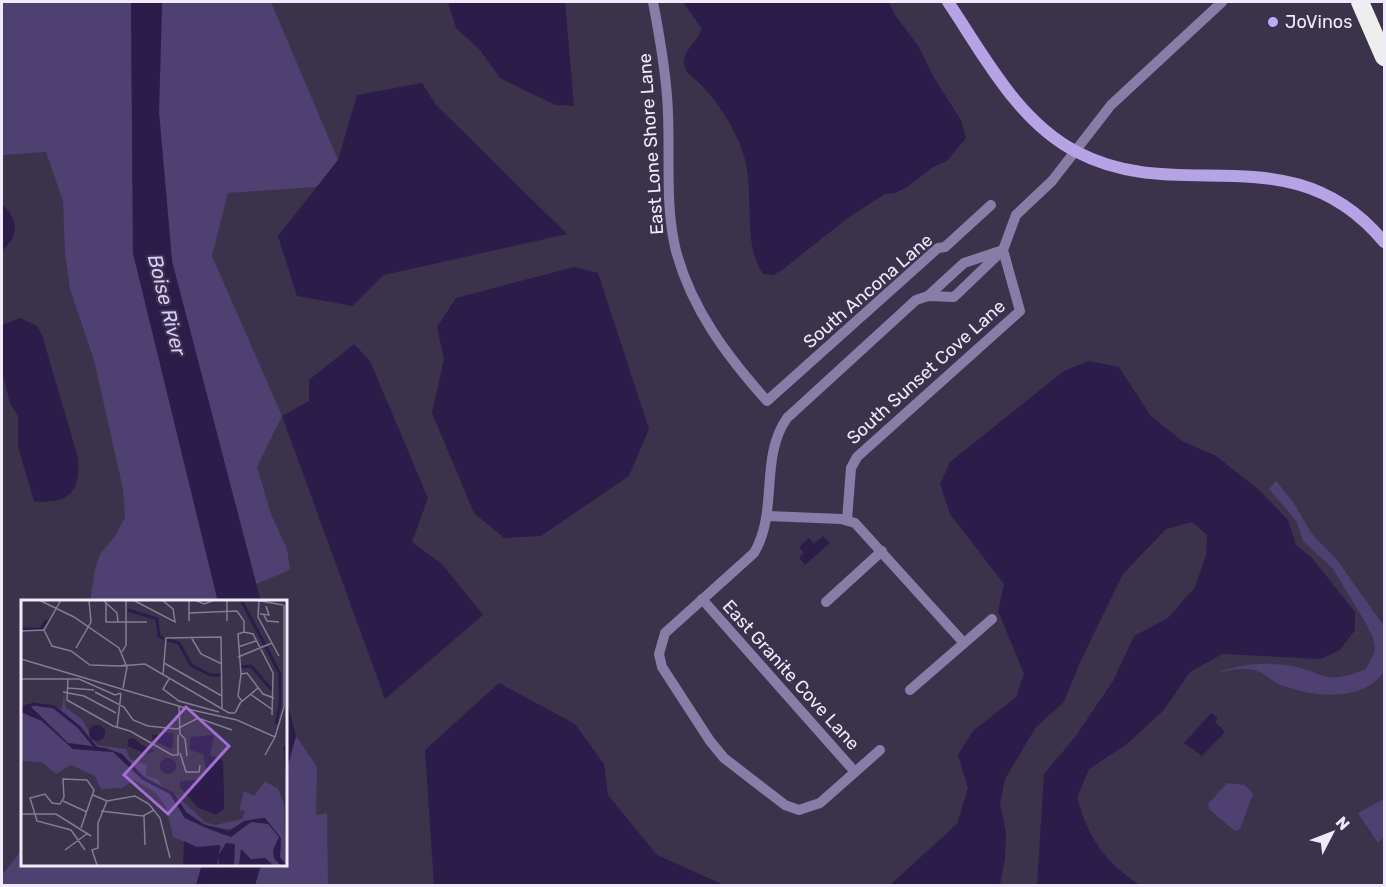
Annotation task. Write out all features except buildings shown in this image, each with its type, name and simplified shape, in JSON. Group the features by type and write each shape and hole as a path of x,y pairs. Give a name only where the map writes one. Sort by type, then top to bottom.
{"highway":[{"path":"1360,2 1384,57"}],"street":[{"name":"East Lone Shore Lane","path":"653,2 660,38 668,111 670,206 676,250 688,287 707,326 732,362 767,401"},
{"path":"948,2 1022,108 1043,128 1076,152 1108,165 1143,172 1262,176 1295,182 1344,206 1384,242"},
{"path":"880,750 820,803 799,810 784,805 724,758 699,726 662,667 659,654 665,633 754,553 763,536 768,516 772,454 776,438 787,418 916,300 928,297 954,297 1003,250 1016,216 1052,181 1111,105 1222,2"},
{"name":"South Ancona Lane","path":"767,401 938,248 945,247 991,206"},
{"path":"928,297 964,262 1003,250"},
{"name":"South Sunset Cove Lane","path":"847,520 851,468 857,457 1020,311 1003,250"},
{"path":"768,516 847,520 861,527 963,642"},
{"path":"826,602 882,551"},
{"name":"East Granite Cove Lane","path":"702,599 855,772"},
{"path":"910,690 992,619"}],"shaded area":[{"path":"2,2 131,2 133,253 218,600 90,600 100,554 116,535 125,517 123,489 94,360 70,289 65,253 63,201 46,152 2,155"},
{"path":"162,2 271,2 338,160 317,187 228,193 212,256 282,416 257,467 271,514 287,549 290,570 256,584 172,261 159,112"},
{"path":"1276,481 1293,502 1312,534 1337,560 1384,626 1384,672 1375,682 1363,689 1336,695 1321,694 1281,685 1260,672 1247,669 1216,673 1241,666 1267,664 1298,667 1324,676 1340,677 1366,669 1375,651 1373,637 1333,569 1303,541 1297,522 1269,489"},
{"path":"296,736 317,767 316,815 327,813 328,885 255,885 261,866 286,866 286,772"},
{"path":"1227,783 1245,785 1253,794 1240,829 1235,831 1209,809 1208,804"},
{"path":"1384,799 1384,837 1378,843 1358,813"},
{"path":"21,851 21,866 202,866 196,885 2,885 2,875"}],"water":[{"name":"Boise River","path":"131,2 162,2 159,112 172,261 260,600 218,600 133,253"},
{"path":"448,2 565,2 574,106 555,105 500,78 480,50 456,28"},
{"path":"683,2 889,2 895,15 919,47 934,78 961,120 966,138 947,161 933,167 907,187 895,193 885,194 849,217 782,270 773,275 763,274 753,248 749,185 741,147 721,109 685,68 685,55 702,29"},
{"path":"422,83 436,105 567,234 384,275 353,306 297,296 278,236 338,160 357,95"},
{"path":"2,204 12,216 15,228 12,239 2,251"},
{"path":"574,267 598,273 649,429 629,476 541,536 504,538 474,513 432,413 444,359 437,327 456,298"},
{"path":"20,318 37,326 42,335 78,458 75,486 67,496 53,501 34,501 18,447 18,416 10,403 2,372 2,325"},
{"path":"354,344 370,361 428,498 412,542 442,564 483,615 385,699 282,416 309,401 309,380"},
{"path":"1089,361 1119,367 1150,415 1182,441 1216,456 1258,489 1288,520 1296,545 1312,558 1355,612 1355,630 1340,650 1321,659 1222,654 1190,672 1163,711 1127,744 1089,769 1077,798 1093,837 1107,858 1140,885 1037,885 1044,774 1075,737 1113,681 1134,636 1168,618 1195,587 1206,555 1207,535 1192,522 1166,529 1123,574 1081,660 1064,702 1036,727 1005,779 1000,803 1006,833 1005,859 1000,885 890,885 957,824 968,788 958,755 973,731 1016,697 1024,674 998,611 1004,584 950,514 940,484 950,462 1064,371"},
{"path":"823,536 830,543 805,565 799,558 804,553 799,547 809,538 814,544"},
{"path":"499,683 575,724 604,764 608,795 657,855 724,885 434,885 425,750"},
{"path":"286,698 296,736 286,772"},
{"path":"1211,713 1218,718 1215,722 1225,732 1202,756 1184,743"},
{"path":"201,866 261,866 255,885 196,885"}],"place":[{"name":"JoVinos","path":"1273,22"}]}
